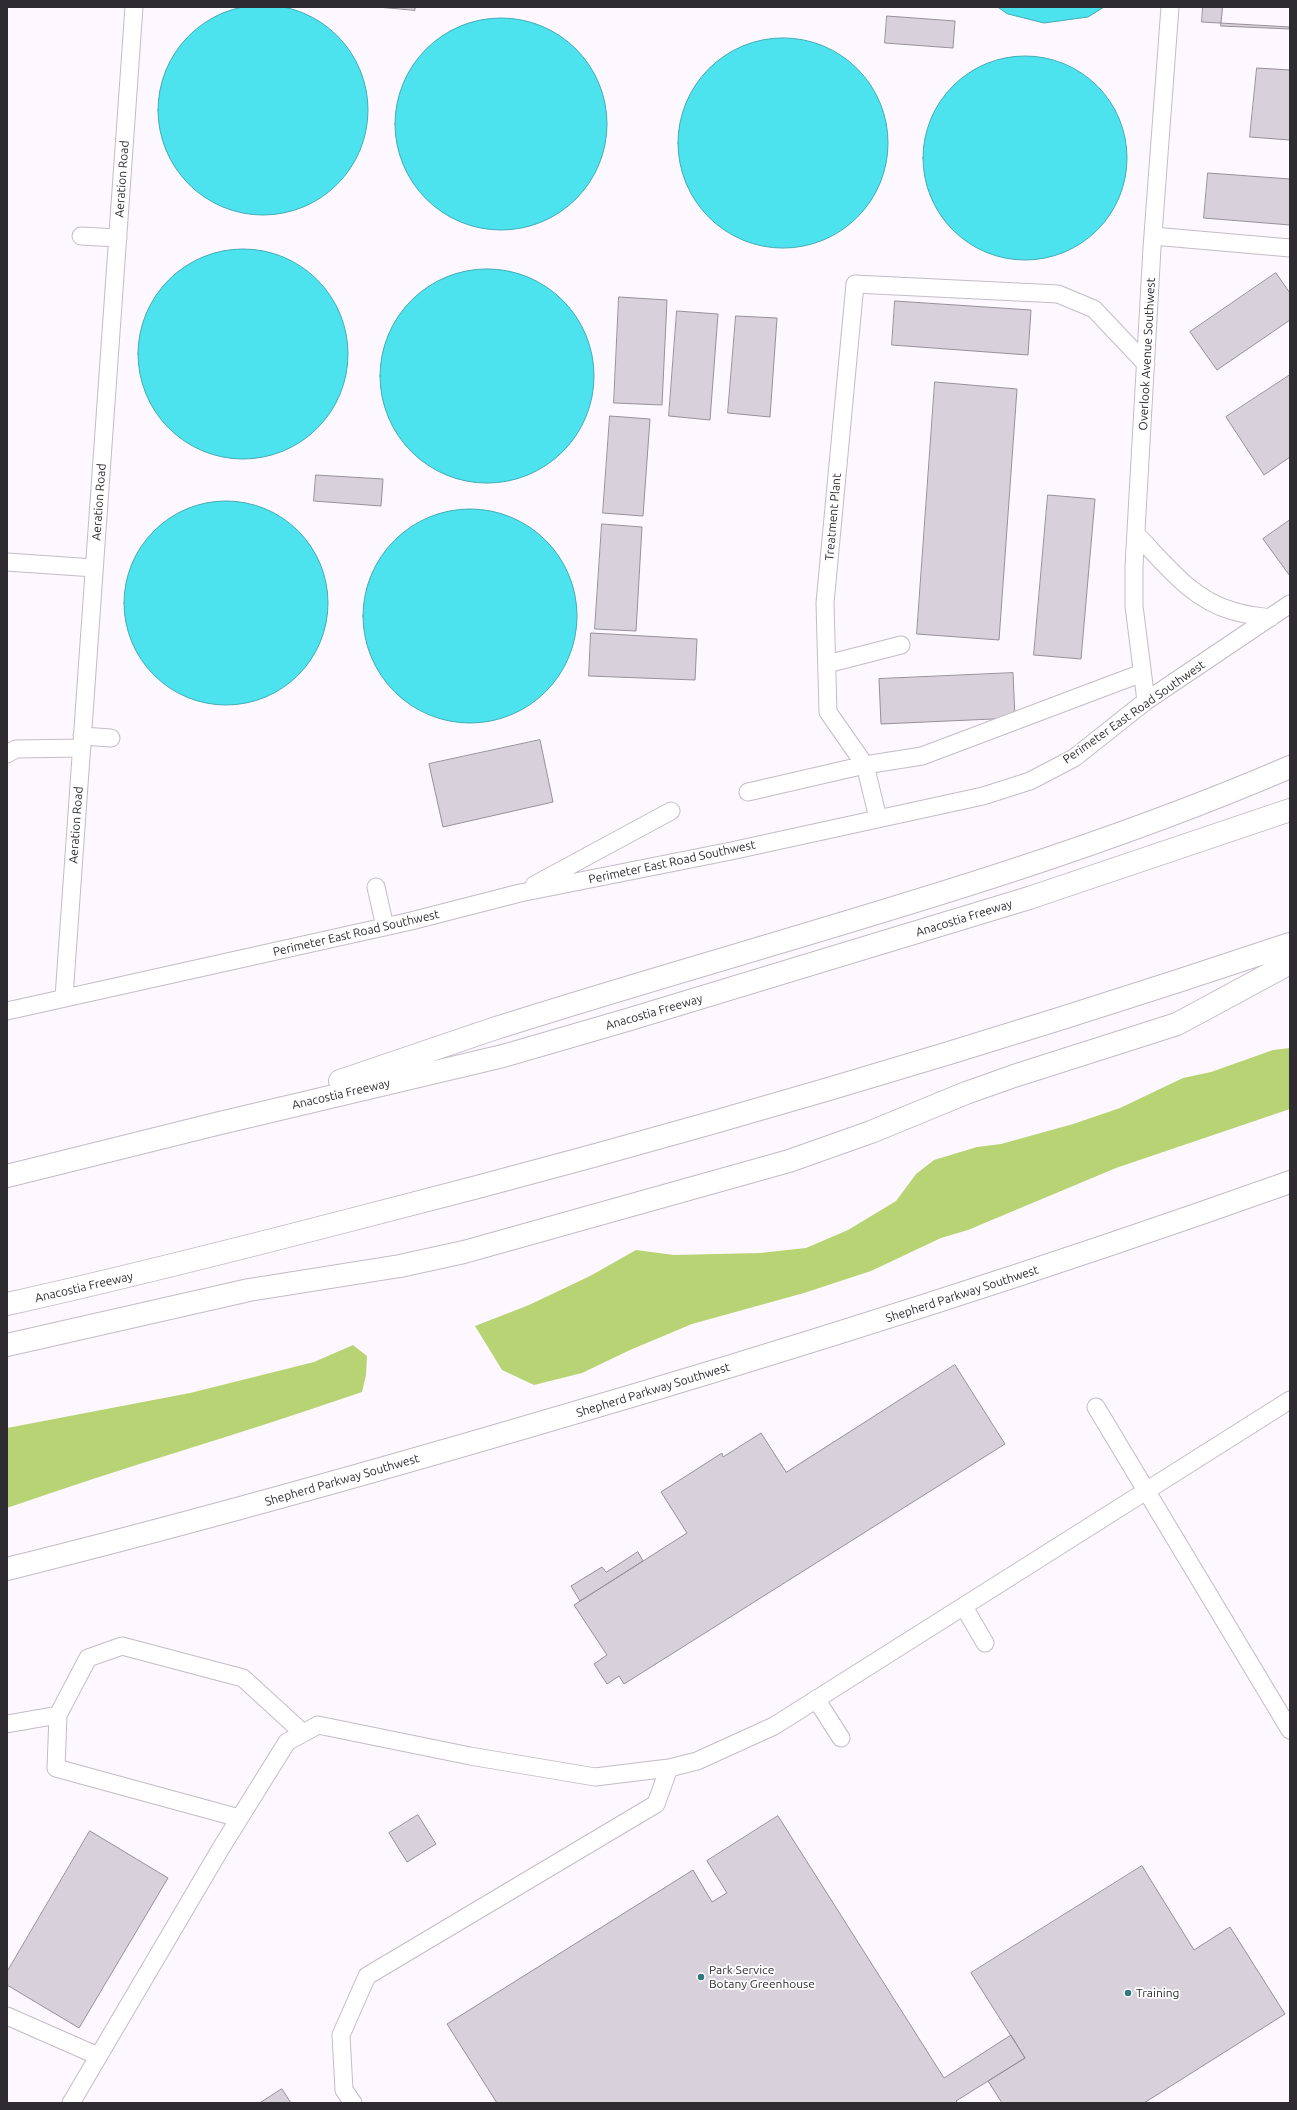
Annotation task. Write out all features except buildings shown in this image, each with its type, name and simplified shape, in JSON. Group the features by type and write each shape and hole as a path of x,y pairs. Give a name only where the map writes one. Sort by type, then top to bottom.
{"main road":[{"path":"216,1124 493,1029 826,930 1029,865 1160,819 1290,767"},
{"name":"Anacostia Freeway","path":"7,1176 216,1124 503,1056 627,1020 1022,900 1290,810"},
{"name":"Anacostia Freeway","path":"7,1304 174,1266 470,1190 712,1124 977,1045 1290,944"},
{"path":"7,1345 250,1290 400,1266 464,1252 789,1161 871,1132 966,1093 1014,1076 1177,1024 1290,963"},
{"name":"Shepherd Parkway Southwest","path":"7,1569 114,1543 377,1471 679,1382 879,1321 1121,1242 1290,1182"}],"lane":[{"name":"Aeration Road","path":"64,997 134,7"},
{"name":"Overlook Avenue Southwest","path":"1146,701 1134,606 1134,566 1137,535 1153,236 1170,7"},
{"path":"81,236 118,238"},
{"path":"1153,236 1290,248"},
{"name":"Treatment Plant","path":"865,765 828,712 827,664 826,603 855,284 1058,294 1094,309 1146,364"},
{"path":"1137,535 1177,578 1206,599 1232,611 1270,618"},
{"path":"7,562 94,568"},
{"name":"Perimeter East Road Southwest","path":"7,1010 385,927 520,893 983,796 1030,781 1074,758 1146,701 1290,604"},
{"path":"827,664 901,646"},
{"path":"748,792 865,765 922,756 1142,673"},
{"path":"7,754 16,749 111,738"},
{"path":"865,765 878,818"},
{"path":"520,893 671,811"},
{"path":"376,887 385,927"},
{"path":"71,2103 239,1818 287,1742 318,1725 470,1756 595,1777 669,1768 697,1761 774,1726 1290,1400"},
{"path":"1096,1407 1290,1730"},
{"path":"964,1607 985,1643"},
{"path":"239,1818 56,1768 58,1714 88,1658 122,1646 243,1678 303,1733"},
{"path":"816,1699 841,1738"},
{"path":"7,1724 58,1714"},
{"path":"352,2103 344,2090 341,2035 367,1976 656,1804 669,1768"},
{"path":"7,2016 98,2056"}],"green space":[{"path":"1290,1048 1290,1109 1116,1168 968,1230 941,1238 871,1271 804,1293 692,1324 630,1350 582,1373 534,1385 502,1370 475,1326 529,1305 590,1276 636,1250 674,1255 760,1253 806,1248 848,1230 896,1201 916,1174 934,1160 977,1147 1001,1144 1073,1124 1120,1108 1183,1078 1211,1072 1273,1050"},
{"path":"353,1345 367,1356 366,1375 362,1392 7,1508 7,1428 190,1393 314,1362"}],"water":[{"path":"263,5 283,7 303,13 321,23 337,36 350,52 360,70 366,90 368,110 366,130 360,150 350,168 337,184 321,197 303,207 283,213 263,215 243,213 223,207 205,197 189,184 176,168 166,150 160,130 158,110 160,90 166,70 176,52 189,36 205,23 223,13 243,7"},
{"path":"998,7 1104,7 1088,17 1044,23 1008,14"},
{"path":"501,18 522,20 542,26 560,36 576,49 589,65 599,83 605,103 607,124 605,145 599,165 589,183 576,199 560,212 542,222 522,228 501,230 480,228 460,222 442,212 426,199 413,183 403,165 397,145 395,124 397,103 403,83 413,65 426,49 442,36 460,26 480,20"},
{"path":"783,38 803,40 832,50 850,62 864,76 880,103 886,123 888,143 886,163 876,192 864,210 850,224 823,240 803,246 783,248 763,246 734,236 716,224 702,210 686,183 680,163 678,143 680,123 690,94 702,76 716,62 743,46 763,40"},
{"path":"1015,56 1035,56 1064,63 1090,79 1104,93 1120,119 1127,148 1127,168 1120,197 1104,223 1090,237 1064,253 1055,256 1035,260 1015,260 986,253 960,237 946,223 930,197 927,188 923,168 923,148 930,119 946,93 960,79 986,63 995,60"},
{"path":"243,249 263,251 292,261 310,273 324,287 340,314 346,334 348,354 346,374 336,403 324,421 310,435 283,451 263,457 243,459 223,457 194,447 176,435 162,421 146,394 140,374 138,354 140,334 150,305 162,287 176,273 203,257 223,251"},
{"path":"487,269 508,271 528,277 546,287 563,300 576,317 586,335 592,355 594,376 592,397 586,417 576,435 563,452 546,465 528,475 508,481 487,483 466,481 446,475 428,465 411,452 398,435 388,417 382,397 380,376 382,355 388,335 398,317 411,300 428,287 446,277 466,271"},
{"path":"226,501 246,503 274,513 291,524 305,538 320,564 326,583 328,603 326,623 316,651 305,668 291,682 265,697 246,703 226,705 206,703 178,693 161,682 147,668 132,642 126,623 124,603 126,583 136,555 147,538 161,524 187,509 206,503"},
{"path":"470,509 491,511 511,517 529,527 546,540 559,557 569,575 575,595 577,616 575,637 569,657 559,675 546,692 529,705 511,715 491,721 470,723 449,721 429,715 411,705 394,692 381,675 371,657 365,637 363,616 365,595 371,575 381,557 394,540 411,527 429,517 449,511"}],"place":[{"name":"Park Service Botany Greenhouse","path":"701,1977"},
{"name":"Training","path":"1128,1993"}]}
